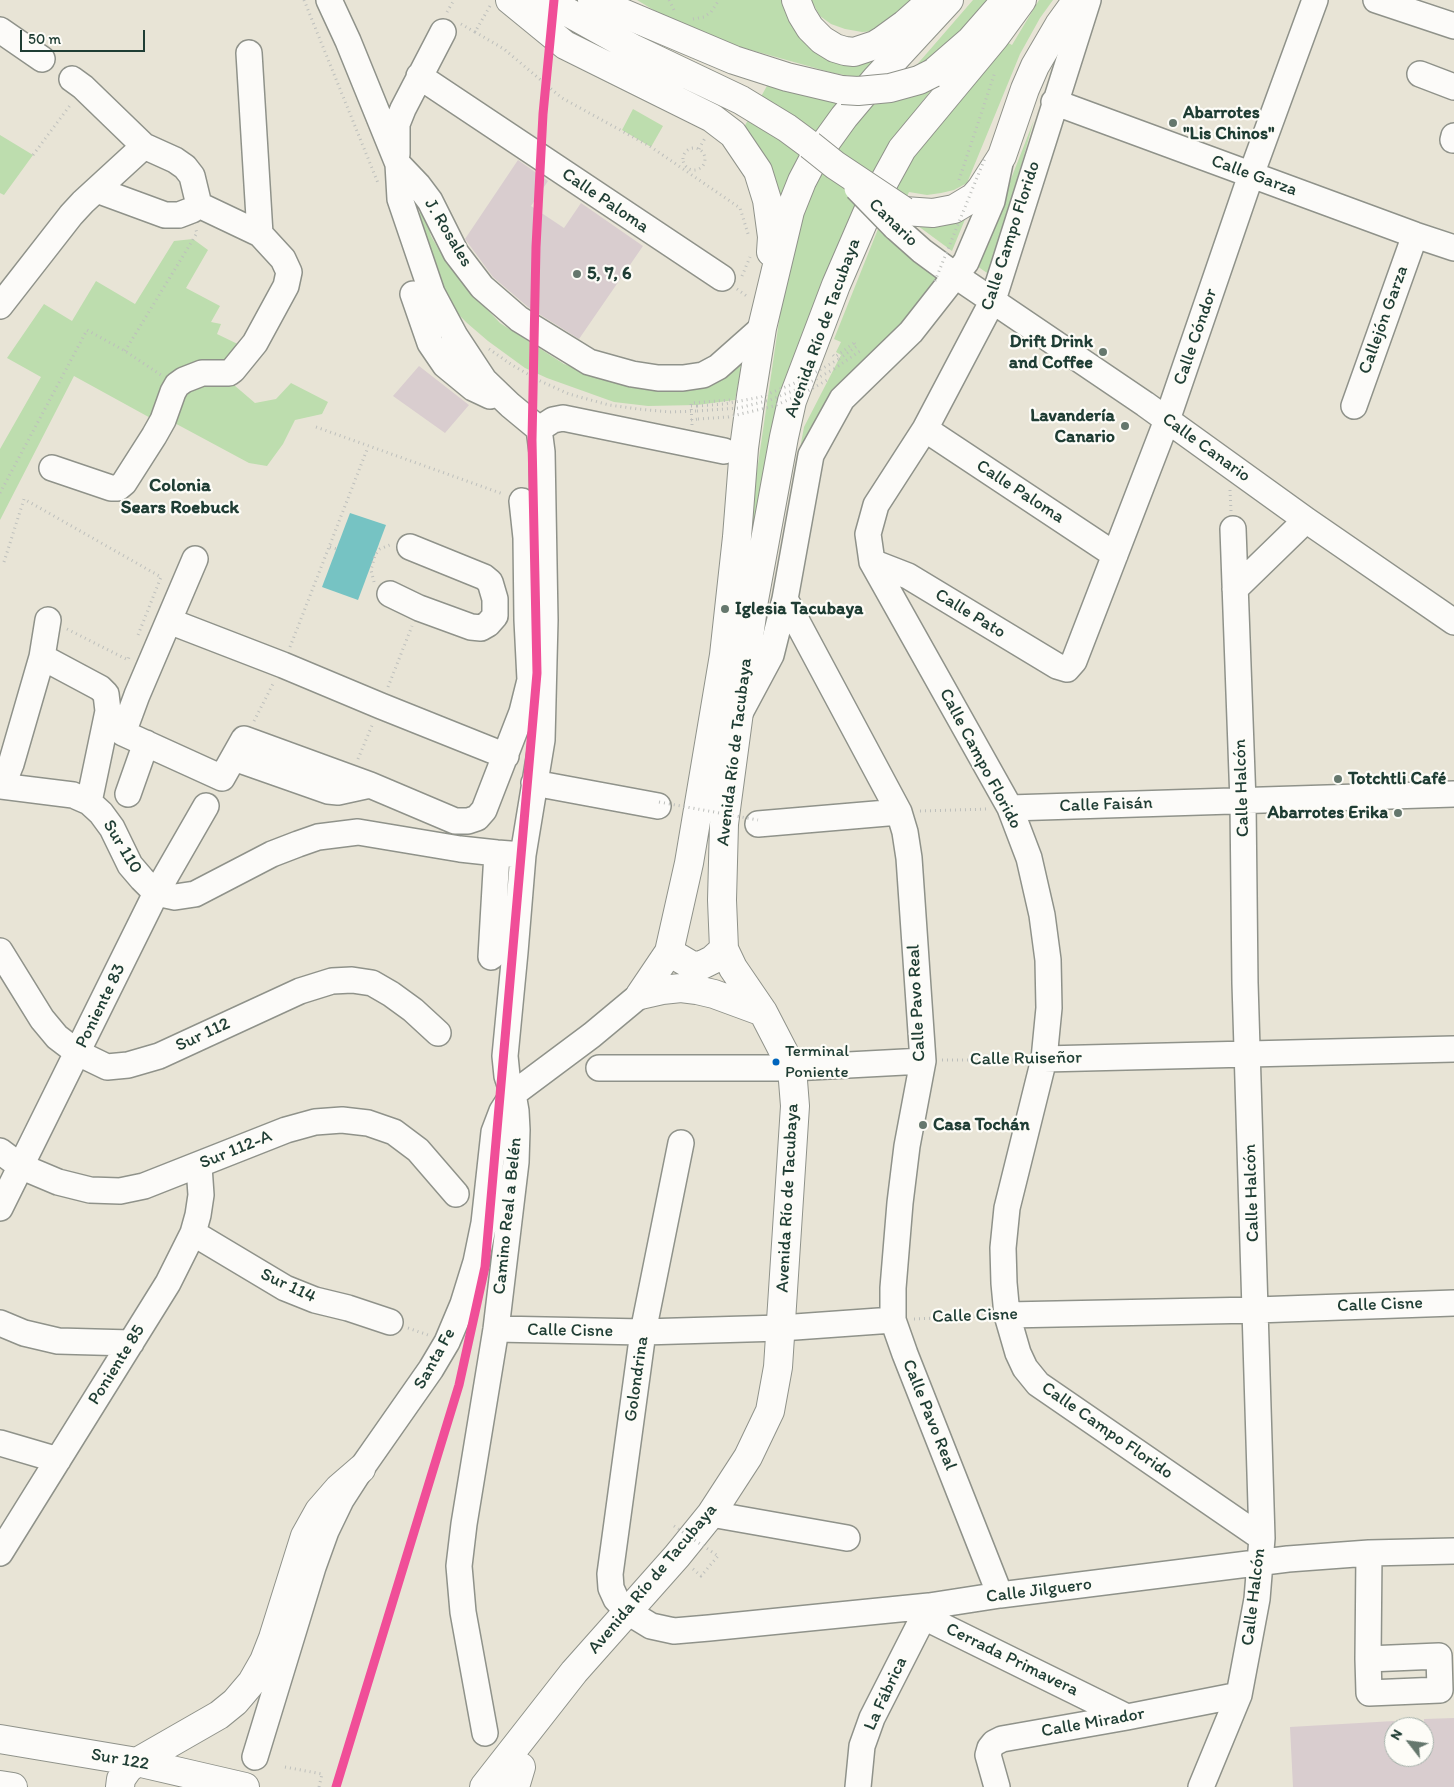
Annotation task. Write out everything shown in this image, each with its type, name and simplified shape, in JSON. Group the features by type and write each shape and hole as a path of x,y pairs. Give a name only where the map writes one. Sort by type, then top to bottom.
{"main road":[{"path":"510,0 565,45 712,118 733,134 758,171 767,200 772,237 766,312"},
{"path":"546,0 634,49 742,100 810,145 900,219 954,209 974,197 982,189 996,168 993,157 1035,66 1059,25 1077,0"},
{"path":"592,0 743,63 812,84 842,90 890,88 919,80 933,73 971,40 1006,0"},
{"path":"606,0 654,27"},
{"path":"796,0 810,28 822,40 834,48 854,52 875,45 883,40 905,24 932,0"},
{"name":"Avenida Río de Tacubaya","path":"640,995 669,952 690,854 724,655 737,537 744,448 766,312 790,211 802,181 814,160 844,117 882,72 949,0"},
{"name":"Avenida Río de Tacubaya","path":"484,1787 574,1672 711,1514 748,1458 770,1411 778,1366 795,1106 792,1068 763,1012 733,968 724,949 722,900 724,824 754,600 792,401 836,285 868,211 902,149 995,37 1022,0"},
{"path":"669,952 691,965 700,966 712,960 724,949"},
{"path":"640,995 681,988 697,990 714,994 763,1012"},
{"path":"120,1787 123,1774 137,1762 219,1715 235,1702 252,1682 264,1661 273,1638 306,1536 319,1511 338,1488 361,1468"},
{"path":"514,1780 605,1654 628,1612"},
{"name":"Sur 122","path":"0,1740 137,1762 242,1786"},
{"path":"0,1785 13,1787"}],"street":[{"path":"329,0 348,41 398,164"},
{"name":"Calle Campo Florido","path":"1088,0 992,300 925,429 876,506 868,534 872,562 1010,808 1029,858 1042,915 1048,960 1048,998 1044,1059 1007,1208 1004,1248 1004,1284 1007,1315 1018,1353 1024,1368 1038,1384 1262,1538"},
{"name":"Calle Cóndor","path":"1067,669 1074,662 1167,420 1251,175 1315,0"},
{"path":"1376,0 1454,26"},
{"path":"449,24 419,76 397,124 396,141 400,199 432,293 455,336 484,380 539,429 553,420 563,418 724,451"},
{"path":"0,30 42,59"},
{"path":"249,53 260,234"},
{"path":"1420,74 1454,87"},
{"name":"Calle Paloma","path":"419,76 729,283"},
{"path":"78,83 144,146 175,160 185,167 192,176 195,208"},
{"name":"Calle Garza","path":"1054,102 1454,248"},
{"path":"0,306 71,215 144,146"},
{"path":"738,716 770,655 786,600 812,455 842,399 911,332 946,278 966,262 992,201 993,157"},
{"name":"J. Rosales","path":"398,164 430,201 456,254 482,287 519,319 589,362 632,374 658,378 684,378 703,375 718,366 766,312"},
{"path":"52,468 111,488 118,488 124,483 163,420 177,385 202,373 228,373 239,363 259,335 286,286 289,272 283,259 260,234 195,208 179,214 166,215 98,190"},
{"name":"Canario","path":"900,219 922,251 946,278"},
{"name":"Callejón Garza","path":"1354,406 1415,235"},
{"name":"Calle Canario","path":"946,278 992,300 1167,420 1306,520 1454,622"},
{"path":"413,294 430,344 445,365 473,388 510,405"},
{"name":"Camino Real a Belén","path":"485,1733 463,1612 459,1566 464,1524 496,1329 516,1162 517,1130 513,1094 507,1076 505,1056 516,952 523,855 542,740 536,620 542,452 539,429"},
{"name":"Calle Paloma","path":"925,429 1115,554"},
{"path":"196,559 137,694 123,733 222,778 239,749 328,791 338,792 360,781 455,821 468,822 477,818 484,810 522,712 530,680 536,620 522,501"},
{"path":"1235,589 1306,520"},
{"name":"Calle Halcón","path":"1201,1787 1239,1695 1257,1600 1262,1538 1248,1055 1243,802 1233,529"},
{"path":"390,594 419,608 471,627 481,628 488,624 495,616 495,600 490,582 484,577 410,547"},
{"name":"Calle Pato","path":"872,562 908,576 1057,666 1067,669"},
{"name":"Calle Pavo Real","path":"786,600 899,812 905,832 909,858 922,1061 900,1203 893,1320 1000,1595"},
{"path":"495,616 536,620"},
{"path":"1,786 11,764 42,657 48,620"},
{"path":"170,621 283,664 506,756"},
{"path":"42,657 100,688 106,694 108,711 88,802"},
{"path":"128,794 146,743"},
{"path":"534,783 659,804"},
{"name":"Sur 110","path":"1,786 73,795 88,802 101,812 112,828 130,866 156,893"},
{"name":"Calle Faisán","path":"1010,808 1454,794"},
{"name":"Poniente 83","path":"0,1208 156,893 206,806"},
{"path":"758,822 899,812"},
{"path":"156,893 175,897 195,894 272,854 298,844 318,837 358,832 497,854 523,855"},
{"path":"492,957 497,854"},
{"name":"Sur 112","path":"0,951 42,1019 57,1037 78,1052 107,1067 128,1065 159,1056 300,990 332,980 372,983 413,1010 438,1033"},
{"name":"Santa Fe","path":"255,1757 313,1567 326,1531 341,1500 361,1468 412,1399 447,1342 463,1304 476,1262 484,1223 494,1132 502,1112 513,1094 592,1035 640,995"},
{"name":"Calle Ruiseñor","path":"1044,1059 1454,1049"},
{"path":"599,1068 792,1068 922,1061"},
{"name":"Sur 112-A","path":"0,1151 20,1166 58,1182 90,1190 120,1191 144,1186 199,1166 286,1130 316,1122 342,1120 368,1123 394,1132 418,1150 456,1194"},
{"name":"Golondrina","path":"628,1612 616,1599 611,1588 610,1574 643,1332 682,1143"},
{"name":"Poniente 85","path":"0,1553 168,1283 193,1233 198,1216 201,1195 199,1166"},
{"name":"Sur 114","path":"193,1233 285,1288 315,1300 390,1322"},
{"name":"Calle Cisne","path":"1007,1315 1256,1310 1454,1302"},
{"name":"Calle Cisne","path":"496,1329 643,1332 780,1328 893,1320"},
{"path":"0,1323 24,1333 58,1341 131,1343"},
{"path":"0,1443 58,1460"},
{"path":"711,1514 847,1538"},
{"name":"Calle Jilguero","path":"628,1612 652,1626 674,1631 927,1611 1000,1595 1288,1559 1454,1551"},
{"path":"1368,1554 1368,1659"},
{"name":"Cerrada Primavera","path":"927,1611 1127,1717"},
{"name":"La Fábrica","path":"858,1787 862,1746 872,1718 927,1611"},
{"name":"Calle Mirador","path":"998,1787 988,1755 994,1743 1002,1739 1239,1695"}],"path":[{"path":"304,0 378,183"},
{"path":"454,0 449,24 475,32 504,48 562,98 651,147 740,208 750,243"},
{"path":"475,32 493,0"},
{"path":"669,0 673,9 679,15"},
{"path":"687,18 696,19 704,17 711,12 719,0"},
{"path":"958,184 998,64"},
{"path":"33,155 78,83"},
{"path":"699,149 707,134"},
{"path":"690,148 699,149 705,156 704,164 698,169 691,170 682,159 684,152 690,148"},
{"path":"946,278 993,157"},
{"path":"125,351 197,233 195,208"},
{"path":"753,251 729,283 766,312"},
{"path":"0,493 86,330 125,351 177,385"},
{"path":"691,406 724,404 761,397 802,380 839,359 857,346 854,343 835,357 832,354 835,349"},
{"path":"488,348 538,380 569,394 609,405 670,412 697,412 739,408 770,400 800,388 834,369 860,350"},
{"path":"720,402 691,403 691,420 728,416 774,406 804,393 828,379"},
{"path":"316,427 522,501"},
{"path":"239,749 283,664 368,447"},
{"path":"1227,463 1233,529"},
{"path":"4,562 24,499 162,577 136,641"},
{"path":"390,594 377,586 372,579 372,562 375,555 387,545 403,544 410,547"},
{"path":"330,546 336,549"},
{"path":"360,781 381,706 419,608"},
{"path":"48,620 128,660 132,651"},
{"path":"659,804 758,822"},
{"path":"899,812 1010,808"},
{"name":"Calle Ruiseñor","path":"922,1061 1044,1059"},
{"name":"Calle Cisne","path":"893,1320 1007,1315"},
{"path":"390,1322 447,1342"},
{"path":"674,1526 718,1556 702,1576"},
{"path":"285,1767 322,1774 319,1787"}],"green space":[{"path":"637,0 784,0 792,21 882,52 861,78 833,73 726,43 665,17"},
{"path":"811,0 919,0 875,31 862,32 831,24 820,16"},
{"path":"973,0 995,0 930,59 914,68"},
{"path":"1039,0 1053,0 1040,18 1020,54 967,183 954,190 941,193 927,195 909,192 889,235 942,280 928,299 865,359 822,409 805,442 796,470 804,427 841,355 836,352 841,342 834,339 896,184 914,150 1003,40 1012,45"},
{"path":"768,84 843,102 778,225 743,129"},
{"path":"936,84 918,107 889,160 752,548 752,505 783,294 796,229 812,188 842,141 872,105 912,97"},
{"path":"633,109 663,126 651,147 622,130"},
{"path":"1034,120 990,275 977,266"},
{"path":"0,135 33,155 4,195 0,193"},
{"path":"424,211 431,236 445,260 466,287 500,323 564,364 610,380 712,384 726,377 743,359 735,400 697,405 648,406 614,402 525,368 488,341 445,301 413,215"},
{"path":"966,217 952,251 914,223"},
{"path":"193,239 208,250 186,288 220,306 211,322 221,324 217,334 250,350 232,380 234,385 255,403 276,399 291,383 328,402 322,414 295,420 283,444 267,466 249,463 169,420 165,426 74,376 0,520 0,449 41,377 7,358 44,304 72,321 96,281 135,304 174,241"}],"water":[{"path":"350,513 386,525 358,600 322,587"}],"building":[{"name":"5, 7, 6","path":"518,160 548,181 531,206 564,228 581,203 643,246 579,339 528,307 493,277 465,239"},
{"path":"419,366 469,405 445,433 393,396"},
{"path":"1454,1718 1454,1787 1293,1787 1290,1727 1384,1722 1384,1767 1434,1767 1434,1719"}],"transit line":[{"path":"336,1787 459,1385 485,1267 537,673 532,440 536,247 543,114 554,0"}],"place":[{"name":"Abarrotes \"Lis Chinos\"","path":"1173,123"},
{"name":"5, 7, 6","path":"577,274"},
{"name":"Drift Drink and Coffee","path":"1103,352"},
{"name":"Lavandería Canario","path":"1125,426"},
{"name":"Iglesia Tacubaya","path":"725,609"},
{"name":"Totchtli Café","path":"1338,779"},
{"name":"Abarrotes Erika","path":"1398,813"},
{"name":"Terminal Poniente","path":"776,1062"},
{"name":"Casa Tochán","path":"923,1125"}],"district":[{"name":"Colonia Sears Roebuck","path":"180,497"}]}
